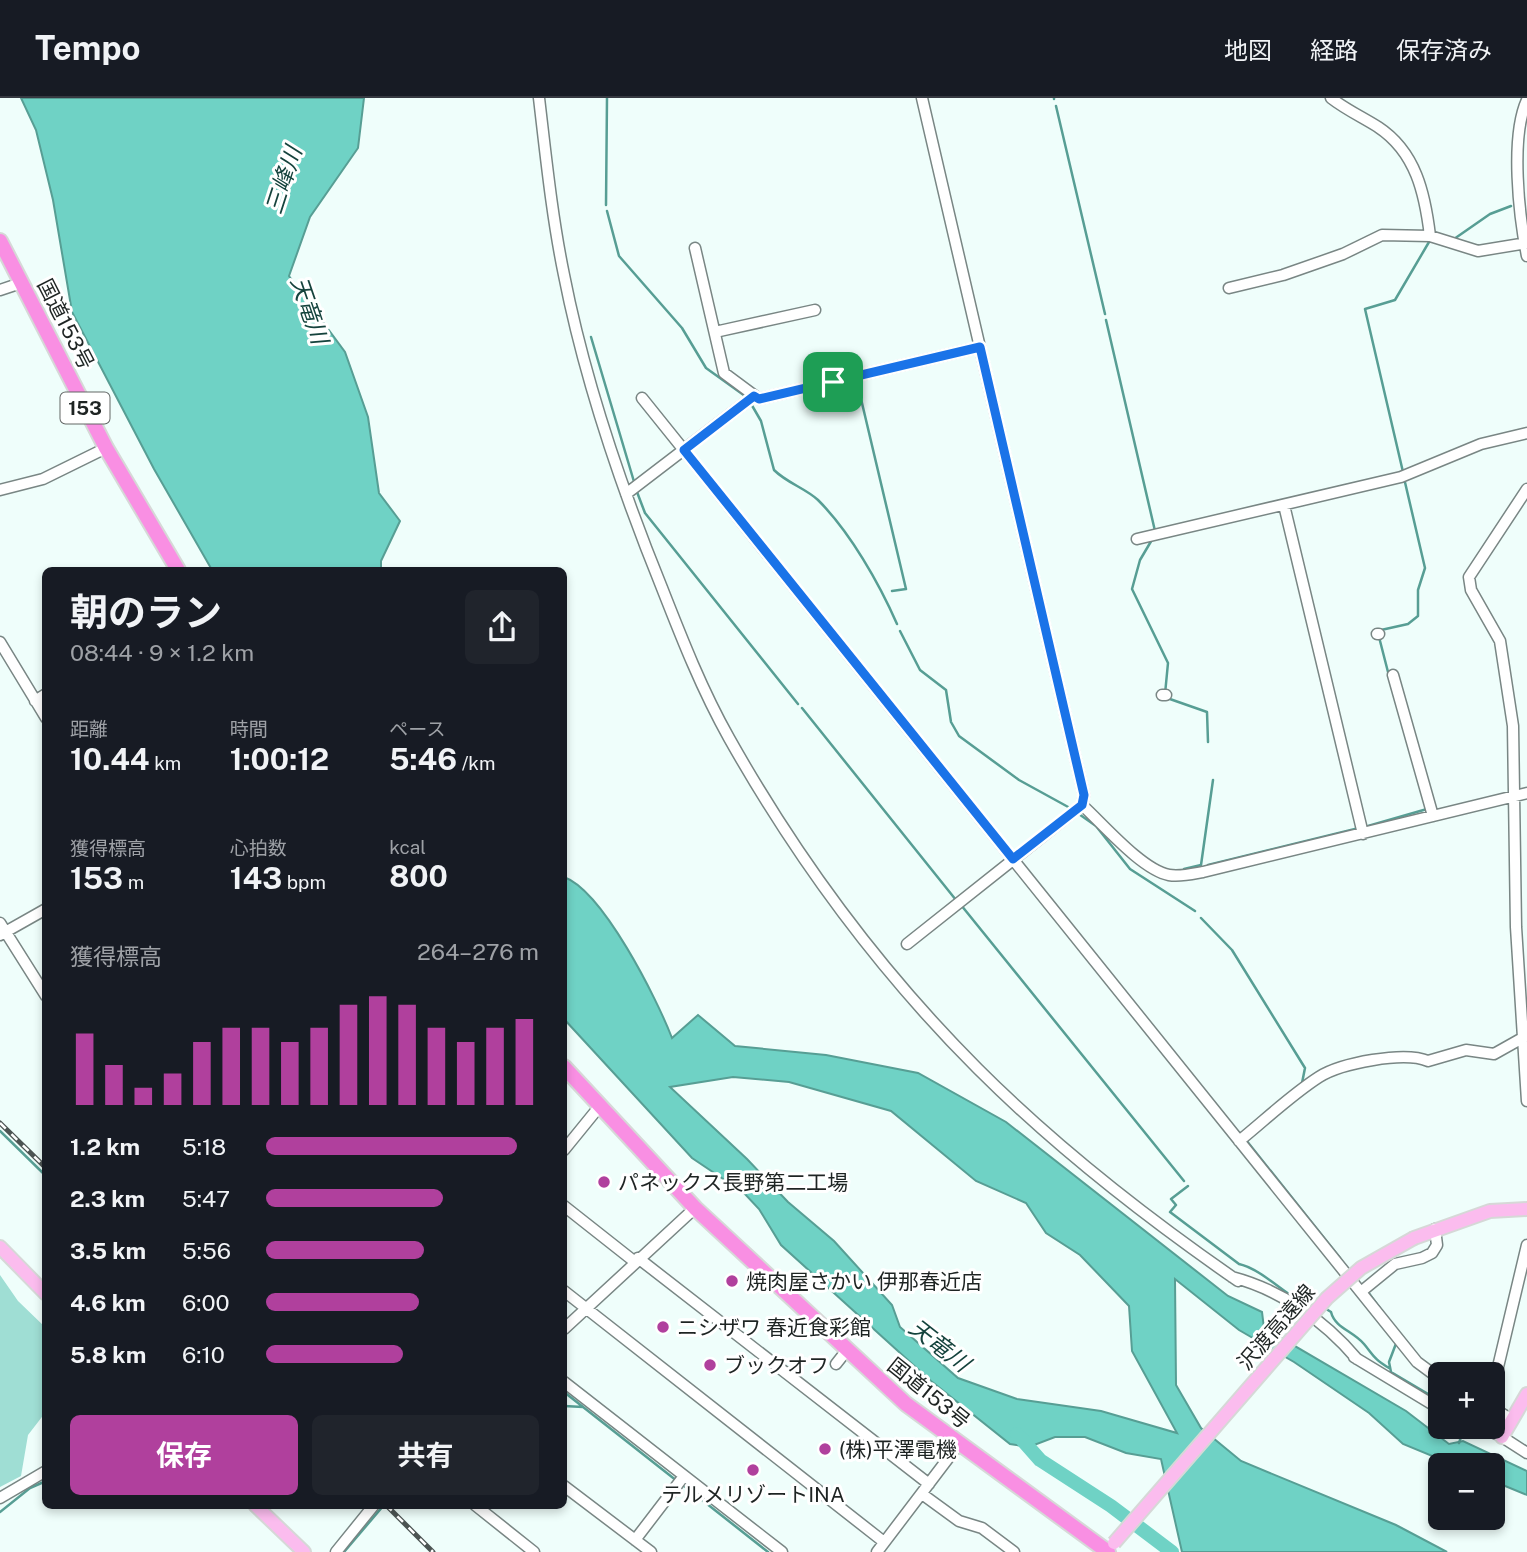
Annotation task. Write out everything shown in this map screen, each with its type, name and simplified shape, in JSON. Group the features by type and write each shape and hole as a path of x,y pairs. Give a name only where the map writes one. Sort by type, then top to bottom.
{"highway":[{"name":"国道153号","path":"0,241 106,449 176,567"},
{"name":"国道153号","path":"567,1070 695,1208 909,1406 1109,1550"}],"main road":[{"name":"沢渡高遠線","path":"1109,1550 1327,1298 1361,1268 1435,1229 1490,1211 1527,1209"},
{"path":"0,1247 42,1290"},
{"path":"1505,1433 1527,1394"},
{"path":"259,1509 304,1552"}],"street":[{"path":"539,98 564,277 597,404 626,494 685,646 729,738 785,830 867,943 977,1068 1031,1118 1234,1279 1268,1291 1319,1321 1357,1359"},
{"path":"907,944 1078,808 1084,795 922,98"},
{"path":"1331,98 1393,139 1408,160 1425,194 1430,236"},
{"path":"1527,100 1522,111 1517,174 1527,256"},
{"path":"1229,288 1283,275 1343,254 1382,235 1430,236 1478,251 1526,243"},
{"path":"695,248 727,377 759,399 980,347"},
{"path":"0,290 21,283"},
{"path":"715,332 815,310"},
{"path":"626,494 754,396"},
{"path":"642,398 1239,1141 1428,1372"},
{"path":"1138,540 1403,476 1481,444 1527,433"},
{"path":"0,490 43,480 106,449"},
{"path":"1527,489 1469,577 1471,590 1492,624 1504,654 1505,685 1513,726 1516,927 1525,1036 1527,1101"},
{"path":"1284,505 1363,834"},
{"path":"0,642 42,712"},
{"path":"1393,675 1433,816"},
{"path":"35,701 42,697"},
{"path":"1078,808 1152,868 1172,876 1203,872 1527,793"},
{"path":"42,911 2,930 42,990"},
{"path":"1239,1141 1326,1074 1394,1055 1428,1061 1466,1050 1494,1054 1525,1036"},
{"path":"567,1146 599,1107"},
{"path":"567,1208 929,1484"},
{"path":"567,1326 695,1208"},
{"path":"1362,1291 1395,1264 1432,1253 1437,1245 1435,1229"},
{"path":"1499,1362 1527,1245"},
{"path":"567,1293 884,1542"},
{"path":"836,1364 847,1350"},
{"path":"1344,1351 1428,1402"},
{"path":"567,1384 681,1480 782,1552"},
{"path":"1505,1416 1512,1420"},
{"path":"1505,1438 1527,1453"},
{"path":"877,1552 959,1444"},
{"path":"0,1497 42,1473"},
{"path":"635,1540 681,1480"},
{"path":"567,1488 651,1552"},
{"path":"922,1493 959,1521 982,1528 1014,1552"},
{"path":"336,1552 371,1509"},
{"path":"480,1509 534,1552"}],"shaded area":[{"path":"0,1275 18,1301 42,1324 42,1417 28,1435 21,1476 0,1487"}],"water":[{"name":"三峰川","path":"21,98 364,98 358,148 310,217 289,276 345,352 368,417 379,493 400,521 381,561 381,567 210,567 154,469 72,312 53,200 36,130"},
{"path":"567,879 579,886 595,903 627,948 672,1038 698,1015 735,1046 826,1055 918,1073 1006,1122 1228,1296 1262,1312 1264,1328 1406,1411 1428,1428 1428,1439 1442,1439 1449,1444 1463,1441 1489,1453 1428,1454 1403,1444 1369,1413 1294,1362 1239,1330 1175,1279 1176,1385 1201,1428 1241,1461 1396,1525 1447,1552 1182,1552 1161,1459 1126,1453 1085,1437 1055,1437 1029,1447 1010,1444 931,1381 781,1245 759,1209 744,1193 692,1158 567,1022","holes":["733,1077 789,1082 891,1111 976,1181 1026,1203 1046,1233 1080,1255 1129,1306 1132,1351 1177,1433 1101,1411 1017,1399 958,1378 900,1327 892,1305 834,1241 788,1202 747,1159 670,1087"]},
{"path":"1505,1461 1527,1471 1527,1495 1505,1486"}],"waterway":[{"path":"606,205 607,98"},
{"path":"1056,106 1105,314"},
{"path":"1454,239 1490,214 1511,206"},
{"path":"607,211 619,256 682,328 706,368 745,396"},
{"path":"1403,472 1365,309 1395,300 1429,242"},
{"path":"1106,320 1155,531"},
{"path":"591,337 635,485"},
{"path":"857,382 906,589 892,591"},
{"path":"750,402 761,421 774,470 818,500 830,513 873,575 897,624"},
{"path":"1381,630 1408,624 1418,616 1418,590 1425,568 1404,478"},
{"path":"637,492 645,513 798,704"},
{"path":"1153,538 1140,560 1132,589 1168,663 1165,694"},
{"path":"900,631 920,670 946,690 951,722 959,736 1019,780 1070,808"},
{"path":"1379,637 1388,672"},
{"path":"1167,698 1207,712 1208,742"},
{"path":"802,708 956,900"},
{"path":"1201,865 1213,780"},
{"path":"1368,826 1427,809"},
{"path":"1076,812 1096,826 1130,869 1195,911"},
{"path":"1208,865 1359,828"},
{"path":"1184,869 1201,865"},
{"path":"961,905 1184,1181"},
{"path":"1201,918 1232,950 1305,1068 1302,1083"},
{"path":"0,1131 42,1172"},
{"path":"1246,1140 1340,1258"},
{"path":"1188,1186 1171,1199 1176,1205 1170,1212 1239,1264 1262,1275 1298,1300 1307,1296 1317,1303"},
{"path":"1368,1292 1398,1333"},
{"path":"1323,1307 1331,1312 1340,1326 1360,1340 1377,1360 1389,1368"},
{"path":"1397,1341 1389,1362 1391,1372 1428,1394"},
{"path":"567,1394 677,1481"},
{"path":"567,1406 583,1407"},
{"name":"天竜川","path":"1017,1434 1040,1460 1111,1506 1172,1552"},
{"path":"1459,1443 1460,1439"},
{"path":"0,1512 30,1488 42,1483"},
{"path":"683,1485 768,1552"},
{"path":"344,1552 381,1509"}],"railway":[{"path":"0,1123 42,1164"},
{"path":"390,1509 433,1552"}],"place":[{"name":"パネックス長野第二工場","path":"604,1182"},
{"name":"焼肉屋さかい 伊那春近店","path":"732,1281"},
{"name":"ニシザワ 春近食彩館","path":"663,1327"},
{"name":"ブックオフ","path":"710,1365"},
{"name":"(株)平澤電機","path":"825,1449"},
{"name":"テルメリゾートINA","path":"753,1470"}],"route":[{"path":"980,347 1084,795 1082,805 1013,859 684,450 754,396 759,399 833,382 980,347"}]}
